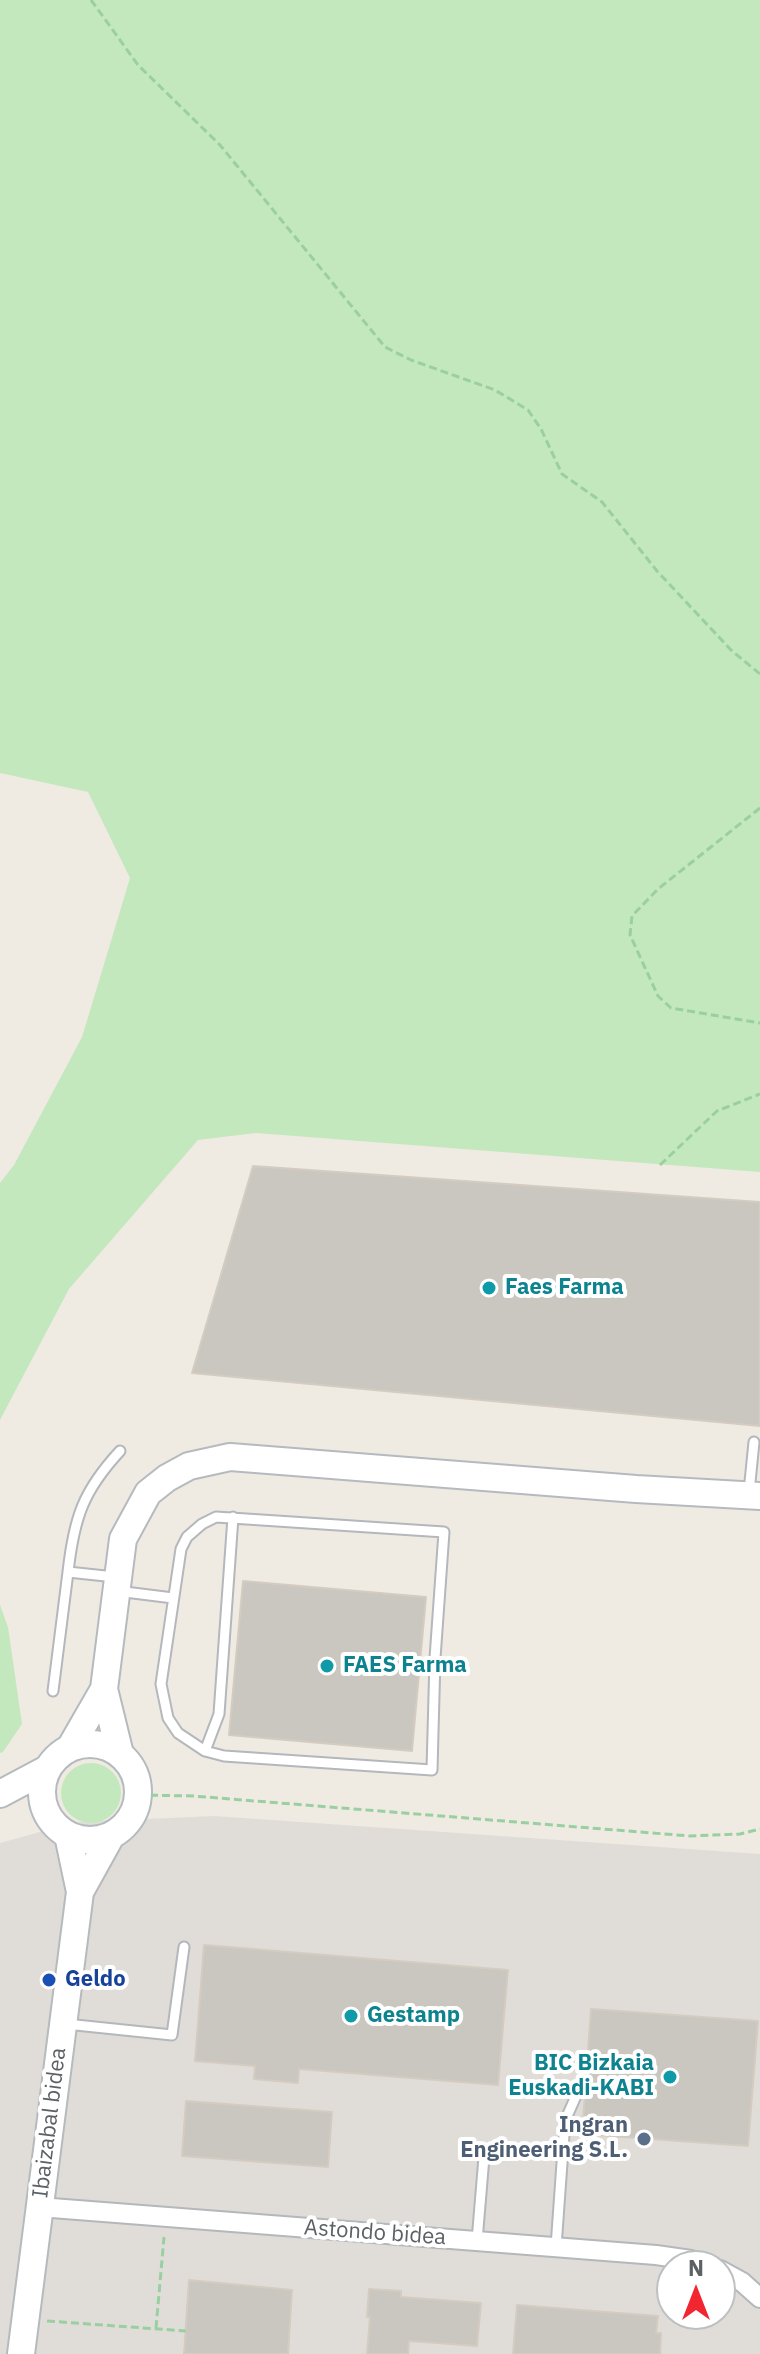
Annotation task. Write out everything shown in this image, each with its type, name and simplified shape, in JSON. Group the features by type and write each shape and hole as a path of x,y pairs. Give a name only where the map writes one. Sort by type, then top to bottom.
{"street":[{"path":"120,1754 101,1745 80,1745 53,1760 47,1769 42,1790 46,1812 51,1821 68,1835 89,1841 111,1836 129,1821 134,1812 138,1795 137,1779 120,1754 104,1689 123,1539 148,1493 189,1466 230,1457 636,1489 755,1495"},
{"path":"70,1748 104,1689"},
{"path":"0,1794 47,1769"},
{"path":"0,1802 46,1812"},
{"name":"Ibaizabal bidea","path":"21,2354 80,1892 68,1835"},
{"name":"Ibaizabal bidea","path":"80,1892 111,1836"},
{"name":"Astondo bidea","path":"39,2207 656,2255"},
{"path":"736,2279 760,2298"}],"lane":[{"path":"754,1442 755,1495"},
{"path":"53,1691 72,1539 83,1501 120,1451"},
{"path":"216,1517 444,1532 435,1658 432,1770 224,1756 205,1751 178,1733 168,1718 163,1700 161,1684 173,1598 181,1549 187,1537 216,1517"},
{"path":"205,1751 219,1714 233,1517"},
{"path":"68,1572 173,1598"},
{"path":"63,2024 172,2035 184,1947"},
{"path":"556,2247 565,2121 576,2096"},
{"path":"477,2241 484,2157"}],"path":[{"path":"91,0 138,65 220,145 385,347 411,360 495,390 528,410 541,429 562,474 602,502 657,571 731,650 760,674"},
{"path":"760,808 658,889 632,916 630,935 658,996 671,1008 760,1023"},
{"path":"660,1165 717,1111 760,1094"},
{"path":"138,1795 193,1796 690,1836 740,1834 760,1829"},
{"path":"156,2329 164,2237"},
{"path":"47,2321 186,2331"}],"shaded area":[{"path":"214,1816 760,1854 760,2354 0,2354 0,1843 76,1822"}],"green space":[{"path":"0,0 760,0 760,1172 256,1133 198,1140 69,1289 0,1420 0,1183 14,1165 82,1037 130,878 88,792 0,773"},
{"path":"0,1605 8,1627 22,1724 0,1753"},
{"path":"91,1763 102,1765 112,1772 119,1782 119,1804 112,1814 102,1821 91,1823 80,1821 70,1814 63,1804 61,1793 63,1782 70,1772 80,1765"}],"building":[{"name":"Faes Farma","path":"253,1166 760,1202 760,1426 192,1373"},
{"name":"FAES Farma","path":"243,1581 426,1597 412,1751 229,1735"},
{"name":"Gestamp","path":"204,1945 508,1970 498,2085 299,2069 298,2083 254,2079 255,2066 195,2061"},
{"name":"BIC Bizkaia Euskadi-KABI","path":"591,2009 758,2021 748,2146 582,2134"},
{"path":"186,2101 332,2112 328,2167 182,2156"},
{"path":"189,2280 292,2290 288,2354 184,2354"},
{"path":"369,2289 401,2291 401,2297 481,2303 477,2346 409,2341 408,2354 367,2354"},
{"path":"517,2305 656,2316 656,2333 661,2333 660,2354 513,2354"}],"place":[{"name":"Faes Farma","path":"489,1288"},
{"name":"FAES Farma","path":"327,1666"},
{"name":"Geldo","path":"49,1980"},
{"name":"Gestamp","path":"351,2016"},
{"name":"BIC Bizkaia Euskadi-KABI","path":"670,2077"},
{"name":"Ingran Engineering S.L.","path":"644,2139"}]}
